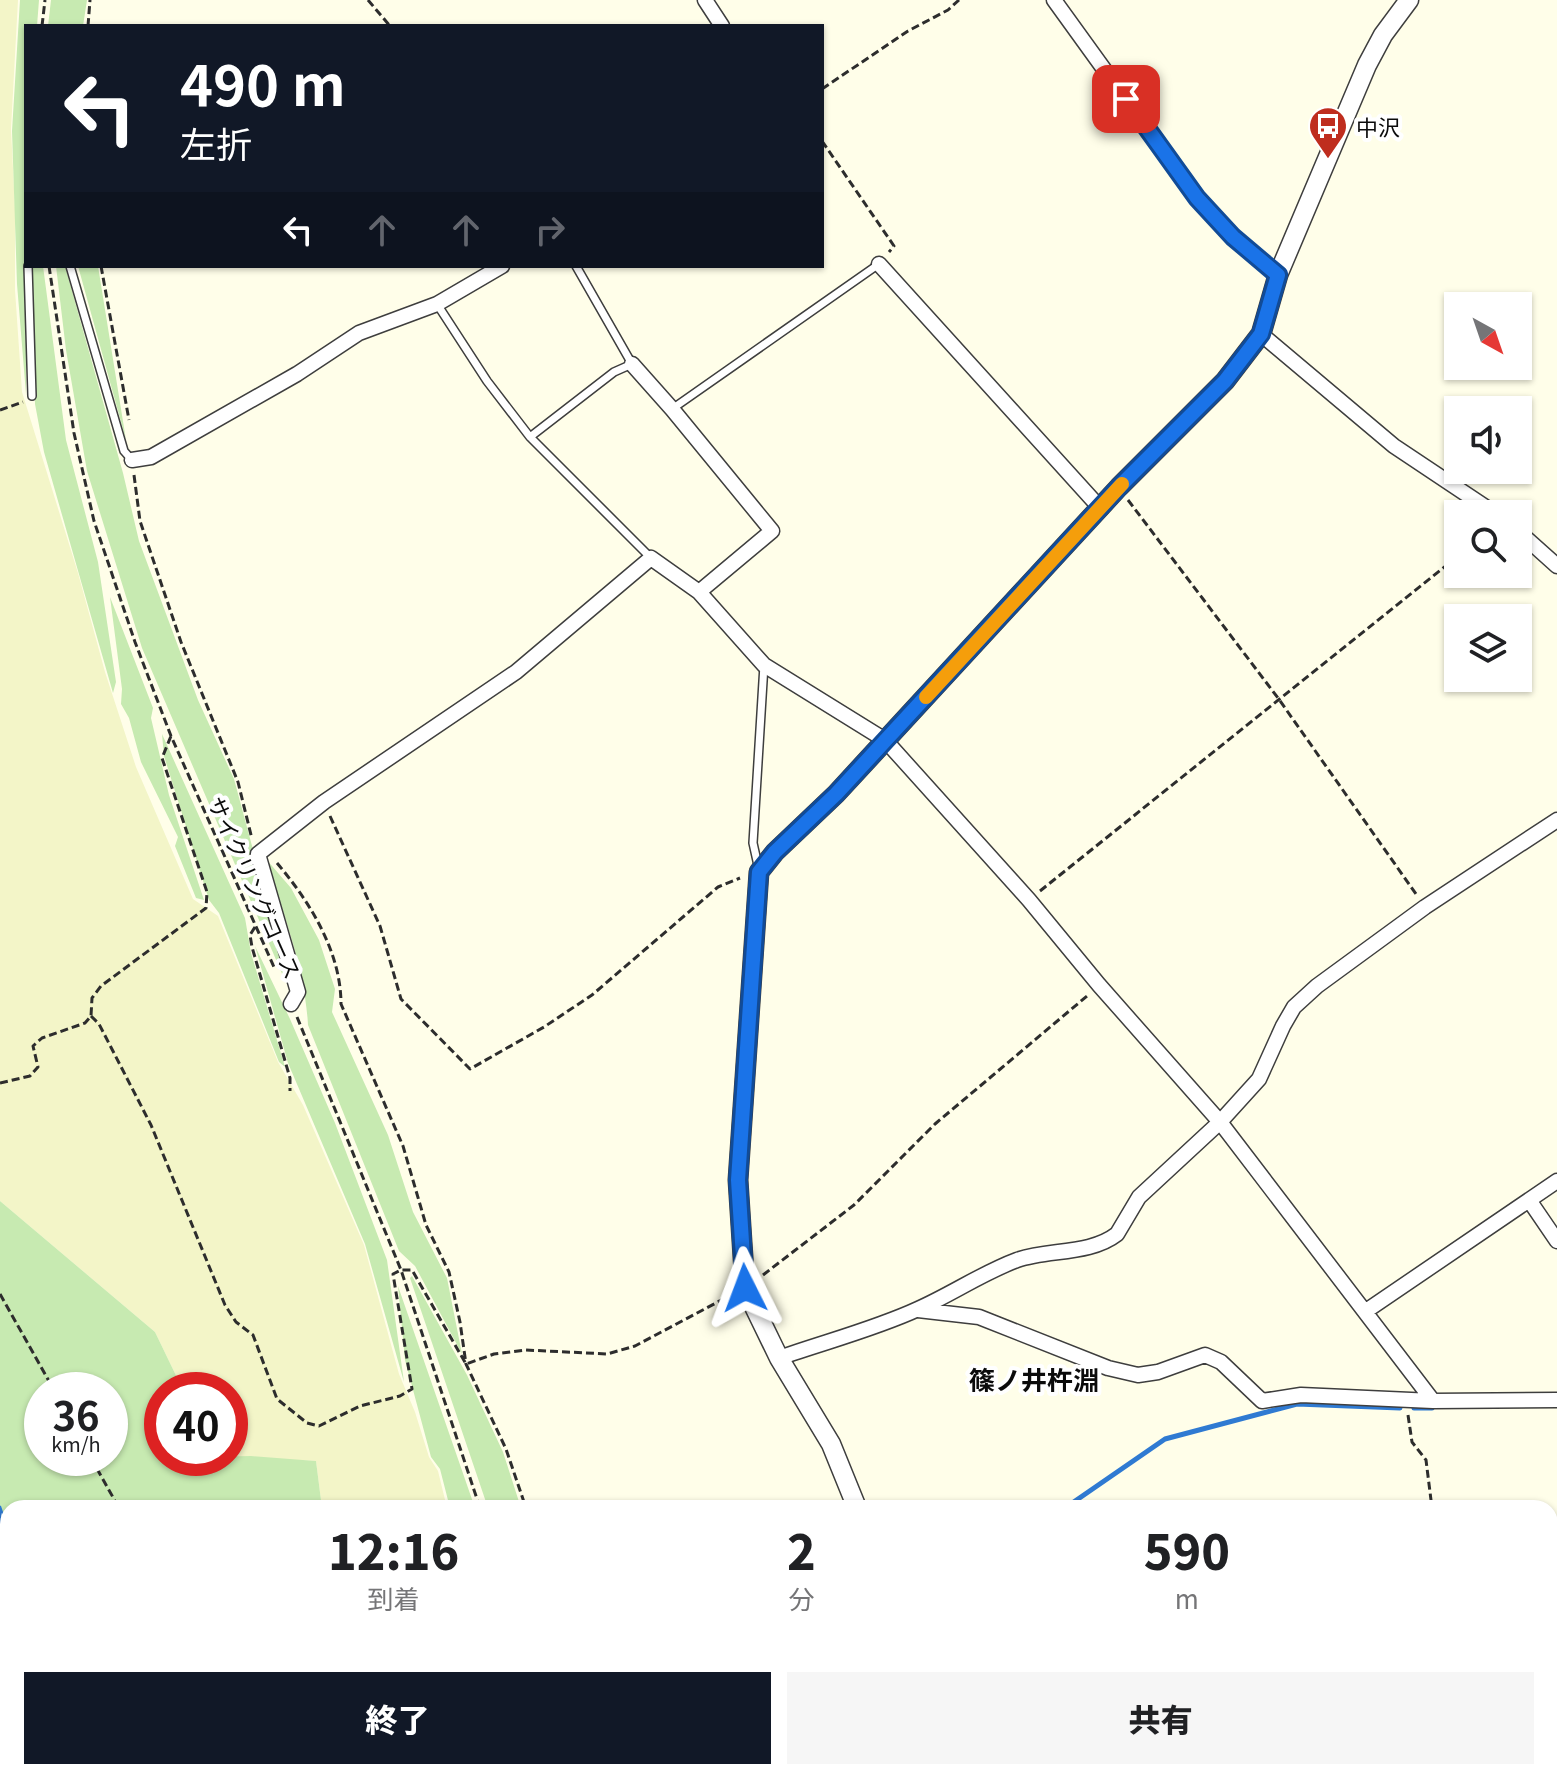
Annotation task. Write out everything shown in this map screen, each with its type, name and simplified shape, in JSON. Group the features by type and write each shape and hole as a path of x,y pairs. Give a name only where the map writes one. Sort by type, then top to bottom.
{"street":[{"path":"705,0 721,24"},
{"path":"1054,0 1197,198 1233,237 1278,275"},
{"path":"854,1500 831,1444 779,1358 745,1288 738,1180 759,872 775,852 836,794 1119,487 1225,381 1261,334 1278,275 1367,65 1383,35 1409,0"},
{"path":"879,264 1101,509"},
{"path":"132,460 151,457 297,374 359,333 437,304 499,268"},
{"path":"1261,334 1394,446 1475,500"},
{"path":"632,364 772,531 699,592"},
{"path":"1532,544 1557,566"},
{"path":"291,1004 298,992 258,854 324,802 516,672 651,558 699,592 764,665 885,740 1029,900 1220,1122 1433,1401"},
{"path":"779,1358 918,1310 968,1282 1020,1259 1096,1245 1112,1238 1139,1197 1220,1122 1259,1079 1294,1007 1361,951 1557,820"},
{"path":"1366,1311 1557,1181"},
{"path":"1529,1200 1557,1241"},
{"path":"918,1310 979,1317 1108,1368 1138,1375 1158,1372 1205,1355 1221,1362 1262,1401 1301,1395 1433,1401 1557,1400"}],"lane":[{"path":"672,409 879,264"},
{"path":"28,268 32,396"},
{"path":"71,268 124,451 132,460"},
{"path":"530,437 614,372 632,364 577,268"},
{"path":"437,304 487,381 530,437 651,558"},
{"path":"759,872 753,843 764,665"}],"path":[{"path":"42,24 45,0"},
{"path":"88,24 90,0"},
{"path":"368,0 388,24"},
{"path":"824,88 959,0"},
{"path":"824,144 894,246 879,264"},
{"name":"サイクリングコース","path":"49,268 74,433 94,521 171,736 278,975"},
{"path":"101,268 127,405 140,521 175,627 238,782 252,841 263,848 299,889 333,953 341,1004 403,1146 426,1225 449,1272 466,1364"},
{"path":"0,410 32,396"},
{"path":"1119,487 1278,698 1425,907"},
{"path":"1029,900 1444,567"},
{"path":"0,1083 30,1076 38,1067 33,1046 42,1038 85,1023 91,1016 92,998 101,986 206,908 207,892 162,758 171,736"},
{"path":"324,802 380,926 401,999 470,1069 544,1027 592,995 718,887 759,872"},
{"path":"255,927 250,935 252,947 290,1078 290,1091"},
{"path":"466,1364 494,1354 526,1350 607,1354 635,1346 745,1288 854,1205 935,1124 1099,985"},
{"name":"サイクリングコース","path":"291,1004 401,1270 477,1500"},
{"path":"91,1016 99,1024 151,1125 225,1305 236,1322 253,1335 277,1399 307,1423 319,1426 360,1406 400,1396 412,1389 393,1274 412,1270 466,1364 506,1449 523,1500"},
{"path":"0,1294 44,1372"},
{"path":"1405,1400 1412,1442 1426,1460 1431,1500"},
{"path":"101,1476 115,1500"}],"green space":[{"path":"0,0 18,0 11,129 15,290 22,392 105,672 136,767 193,899 218,916 278,1062 303,1105 364,1245 399,1374 429,1457 438,1471 445,1500 321,1500 316,1461 248,1458 248,1372 174,1372 155,1332 0,1201"},
{"path":"20,0 39,0 37,24 24,24 26,394 17,284 12,131"},
{"path":"51,0 87,0 83,24 48,24"},
{"path":"32,268 43,268 66,440 98,562 116,682 113,693 44,452 35,404"},
{"path":"56,268 66,268 139,541 198,700 234,779 287,976 283,976 142,648 87,471 66,350"},
{"path":"79,268 98,268 126,440"},
{"path":"110,597 153,708 151,718 169,795 204,900 196,898 175,846 178,837 141,762 129,718 121,704 122,689"},
{"path":"162,734 245,918 251,953 285,1067 279,1062 219,913 209,900 164,756"},
{"path":"266,859 291,888 319,940 335,989 332,1012 388,1135 413,1212 447,1278 462,1354 415,1266 399,1251 308,1025 298,962"},
{"path":"255,946 335,1123 387,1260 404,1382 365,1244 288,1063"},
{"path":"0,1201 155,1332 174,1372 144,1372 144,1476 248,1476 248,1456 316,1461 321,1500 0,1500"},
{"path":"412,1276 467,1375 503,1452 518,1500 485,1500 410,1278"},
{"path":"398,1286 472,1500 448,1500 440,1469 431,1457 405,1360"}],"waterway":[{"path":"1077,1500 1165,1439 1297,1404 1400,1408"},
{"path":"1414,1408 1432,1408"}],"slow traffic":[{"path":"926,697 1122,484"}],"place":[{"name":"中沢","path":"1328,160"}],"district":[{"name":"篠ノ井杵淵","path":"1034,1378"}],"route":[{"path":"745,1288 738,1180 759,872 775,852 836,794 1119,487 1225,381 1261,334 1278,275 1233,237 1197,198 1126,99"}]}
